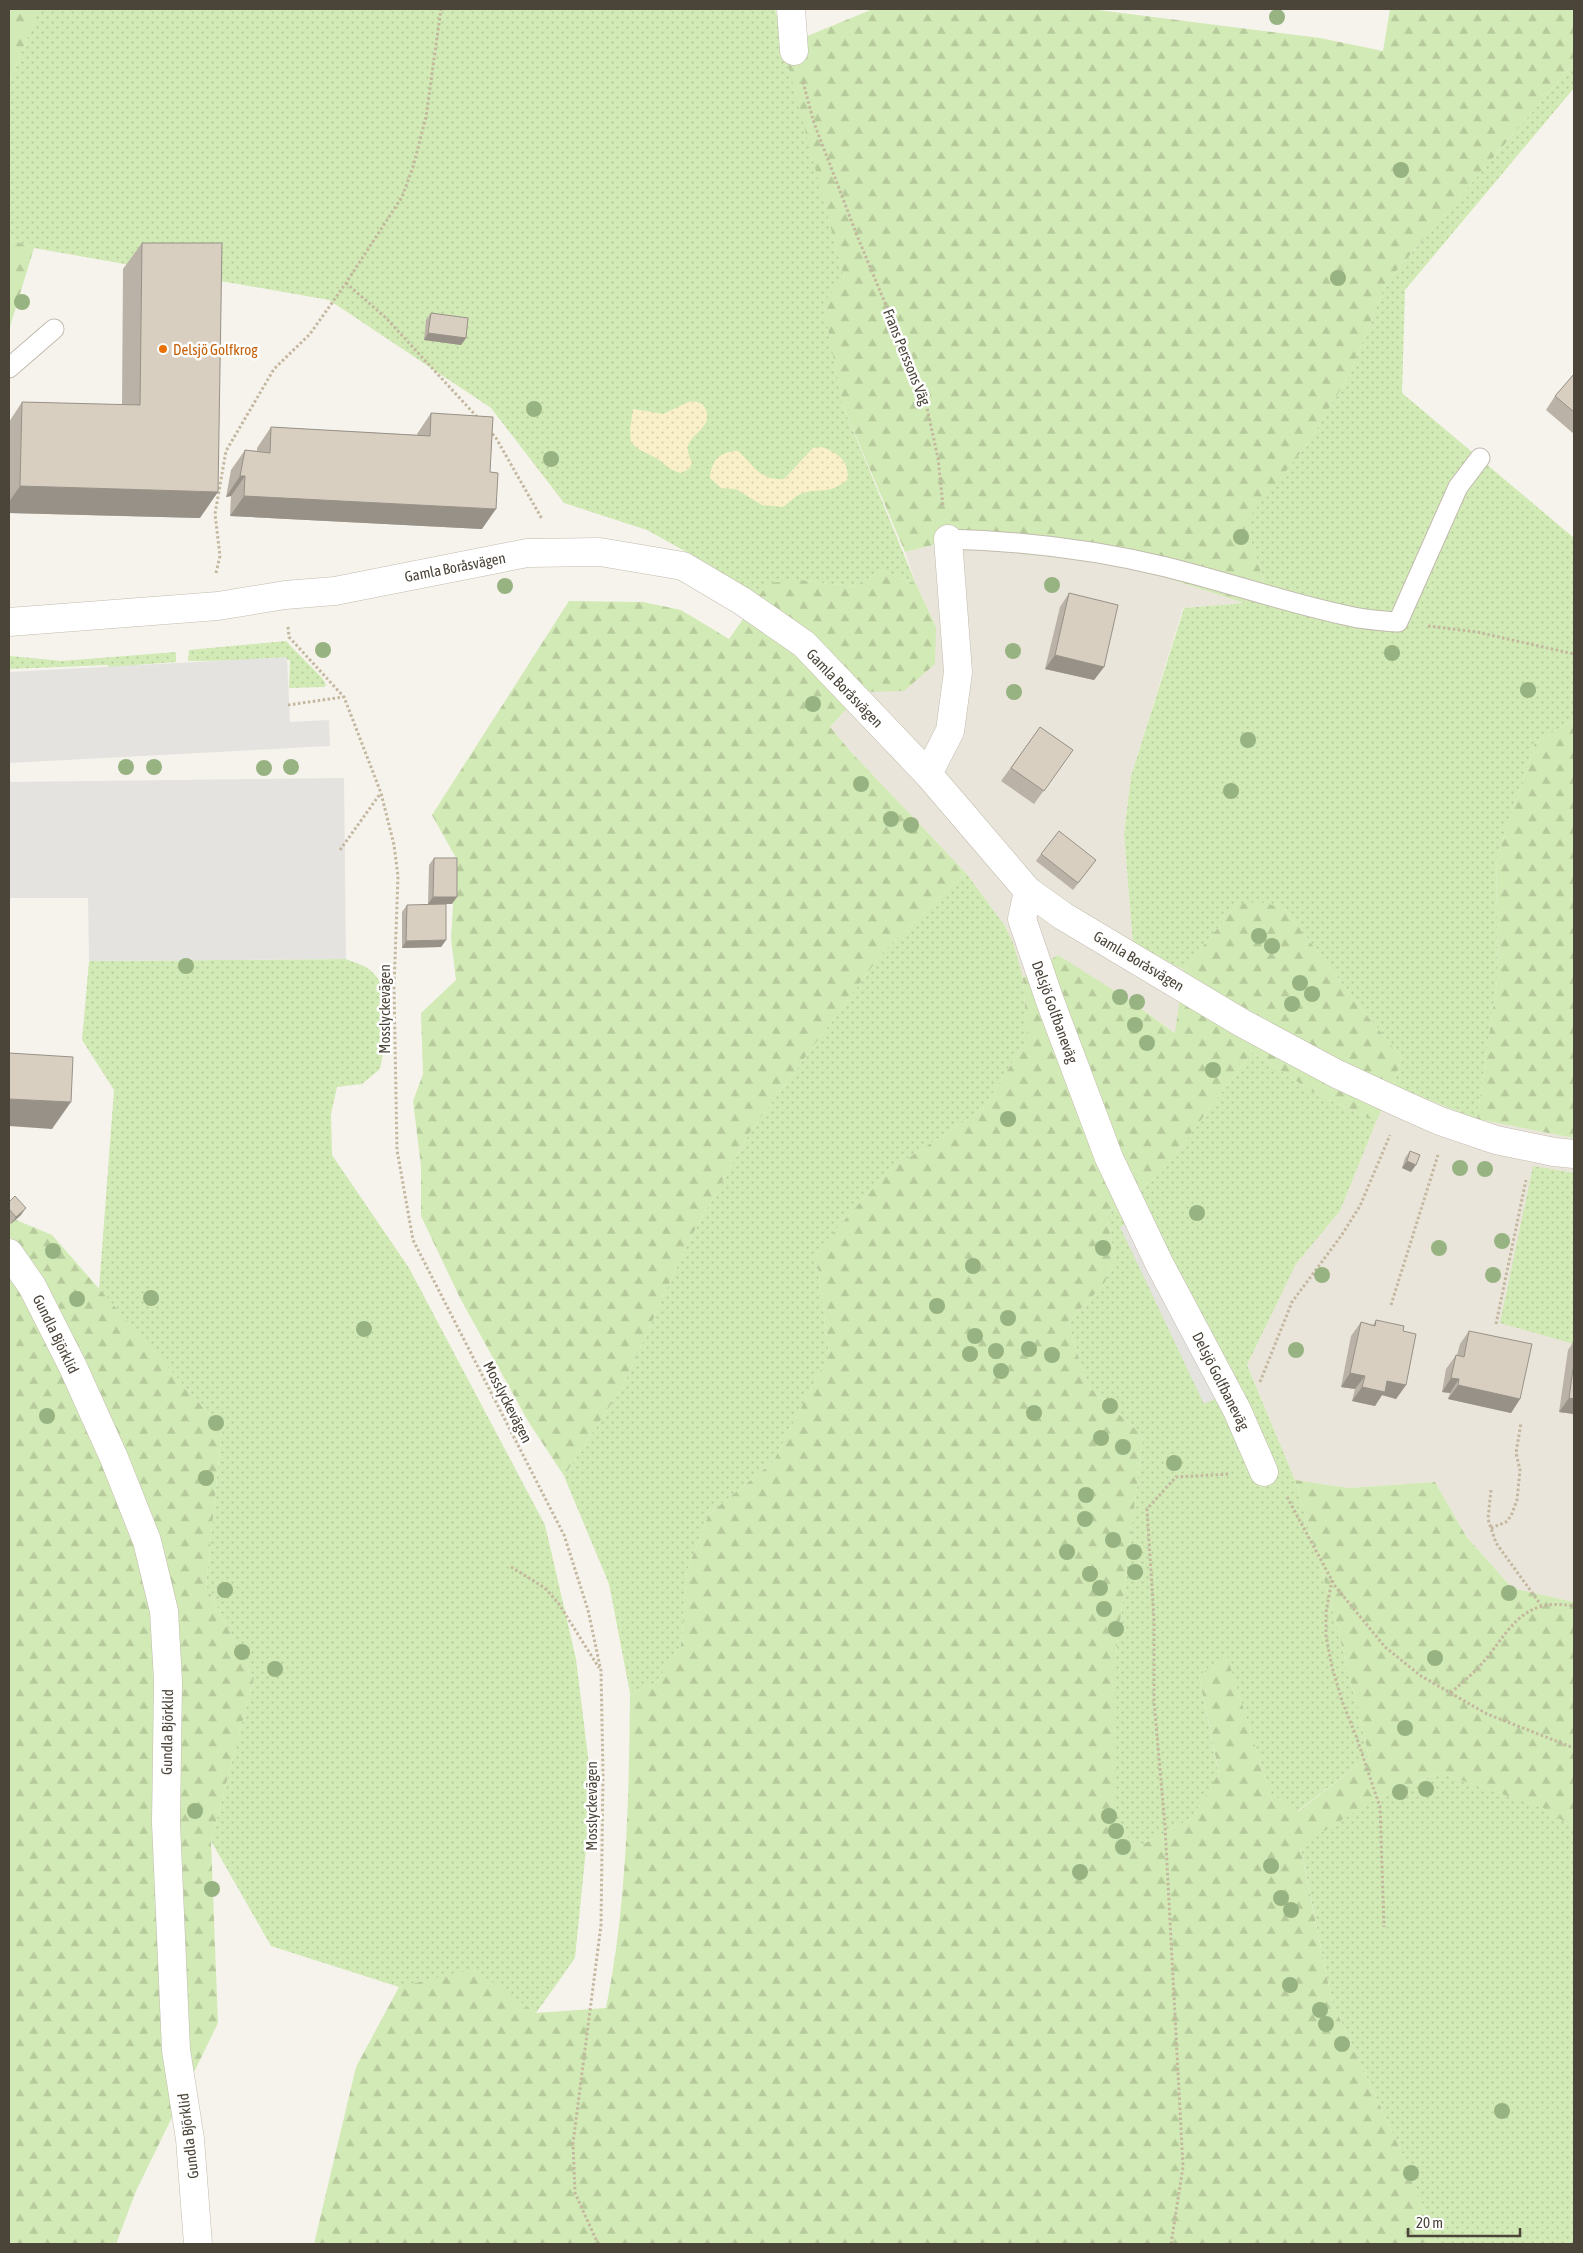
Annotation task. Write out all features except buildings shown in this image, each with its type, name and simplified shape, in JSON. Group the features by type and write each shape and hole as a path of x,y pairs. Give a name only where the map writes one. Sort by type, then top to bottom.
{"street":[{"path":"790,9 794,51"},
{"path":"928,774 950,731 958,672 948,539"},
{"name":"Gamla Boråsvägen","path":"9,622 218,606 285,595 335,591 527,553 600,552 683,566 742,601 804,644 928,774 1028,891 1063,916 1242,1023 1337,1074 1440,1122 1496,1140 1554,1152 1574,1154"},
{"name":"Delsjö Golfbaneväg","path":"1028,891 1022,919 1050,1000 1110,1158 1158,1263 1237,1410 1264,1472"},
{"name":"Gundla Björklid","path":"9,1253 32,1286 73,1367 114,1458 147,1541 164,1611 168,1681 166,1823 176,2050 190,2138 198,2244"}],"lane":[{"path":"9,368 54,330"},
{"path":"948,539 1005,540 1084,549 1167,567 1290,602 1351,617 1398,622 1458,486 1480,458"}],"path":[{"path":"218,606 216,574 220,556 215,514 226,451 274,369 310,334 402,197 413,166 426,117 441,9"},
{"name":"Frans Perssons Väg","path":"794,51 814,123 858,238 925,399 938,458 948,539"},
{"path":"346,283 386,318 496,438 561,553"},
{"name":"Mosslyckevägen","path":"285,595 289,637 344,697 381,793 394,845 398,876 394,988 397,1150 413,1240 564,1535 588,1610 601,1671 604,1775 601,1925 573,2143 575,2193 598,2244"},
{"path":"1398,622 1477,632 1574,654"},
{"path":"288,705 344,697"},
{"path":"340,850 381,793"},
{"path":"1237,1410 1252,1401 1292,1302 1341,1236 1360,1206 1404,1105"},
{"path":"1391,1305 1440,1148"},
{"path":"1496,1324 1528,1172"},
{"path":"1491,1528 1506,1522 1512,1516 1518,1500 1520,1470 1516,1454 1521,1423"},
{"path":"1170,2244 1183,2167 1165,1826 1154,1702 1154,1619 1147,1508 1176,1477 1264,1472 1278,1480 1332,1580 1386,1647 1421,1676 1487,1714 1574,1748"},
{"path":"1491,1490 1488,1519 1496,1543 1540,1605"},
{"path":"511,1568 545,1588 559,1604 601,1671"},
{"path":"1332,1580 1326,1612 1326,1636 1342,1701 1380,1807 1384,1927"},
{"path":"1451,1693 1477,1668 1503,1635 1527,1611 1540,1605 1561,1604 1574,1606"}],"shaded area":[{"path":"933,545 1101,562 1170,579 1244,603 1183,608 1131,776 1124,834 1133,944 1184,970 1176,1033 1129,1000 1058,956 1023,978 1014,945 1005,926 966,873 851,752 830,727 862,692 936,627 916,584 905,552"},
{"path":"287,657 290,722 329,720 330,746 9,763 9,672"},
{"path":"344,778 346,959 89,961 88,898 9,898 9,782"},
{"path":"1393,1086 1477,1119 1574,1138 1574,1602 1512,1588 1466,1536 1435,1482 1349,1488 1295,1480 1247,1365 1296,1264 1340,1211 1376,1122"},
{"path":"1134,1220 1217,1398 1204,1404 1120,1227"}],"green space":[{"path":"9,9 39,9 9,83"},
{"path":"39,9 775,9 844,278 833,352 843,406 916,584 882,571 853,587 801,580 755,602 690,554 647,530 564,503 491,408 329,300 34,248 9,239 9,83"},
{"path":"873,9 1090,9 1320,38 1383,51 1390,9 1574,9 1574,63 1386,283 1350,374 1308,443 1248,519 1252,544 1265,585 1244,603 1170,579 1101,562 933,545 905,552 843,406 823,303 844,278 783,46"},
{"path":"1574,63 1574,88 1405,290 1402,393 1574,538 1574,720 1535,743 1496,861 1498,974 1477,1119 1393,1086 1402,1057 1363,1011 1284,908 1237,904 1184,970 1133,944 1124,834 1131,776 1184,608 1244,603 1265,585 1252,544 1247,519 1308,443 1350,374 1386,283"},
{"path":"9,239 34,248 9,330"},
{"path":"882,571 916,584 936,627 935,664 904,691 862,692 830,727 851,752 966,873 883,952 750,1132 687,1244 623,1386 564,1476 528,1421 460,1298 421,1216 421,1166 413,1101 423,1074 421,1013 456,980 451,938 456,858 432,815 569,601 643,602 681,610 729,639 768,583 801,580 853,587"},
{"path":"286,641 323,679 326,685 324,687 289,688 290,660 188,661 189,650"},
{"path":"176,652 176,662 135,665 135,682 110,682 108,665 9,669 10,656 62,661"},
{"path":"1574,720 1574,1138 1477,1119 1498,974 1496,861 1535,743"},
{"path":"966,873 1005,926 1014,945 1023,978 1027,1040 982,1110 888,1171 816,1252 829,1354 773,1462 709,1514 687,1570 681,1645 656,1683 630,1693 609,1584 564,1476 623,1386 687,1244 750,1132 883,952"},
{"path":"1260,902 1284,908 1363,1011 1402,1057 1393,1086 1376,1122 1313,1092 1252,1052 1162,1172 1107,1214 1115,1259 1104,1284 1068,1322 1087,1385 1143,1436 1116,1655 1116,1827 1138,1847 1192,1818 1219,1773 1199,1676 1226,1653 1270,1793 1299,1811 1369,1756 1334,1614 1295,1480 1349,1488 1435,1482 1466,1536 1512,1588 1574,1602 1574,1828 1543,1808 1440,1773 1377,1798 1300,1846 1332,2002 1408,2166 1437,2244 314,2244 356,2067 399,1987 473,1969 536,2013 606,2008 623,1891 628,1812 630,1693 656,1683 681,1645 687,1570 709,1514 773,1462 829,1354 816,1252 888,1171 982,1110 1027,1040 1023,978 1058,955 1129,1000 1175,1033 1184,970 1237,904"},
{"path":"346,959 368,968 379,980 385,992 388,1017 380,1069 362,1084 337,1087 331,1114 332,1155 409,1268 545,1525 576,1659 592,1789 575,1958 536,2013 473,1970 399,1987 271,1946 211,1841 254,1678 206,1586 222,1429 99,1289 114,1090 82,1040 89,961"},
{"path":"1252,1052 1313,1092 1376,1122 1340,1211 1296,1264 1247,1365 1295,1480 1334,1614 1369,1756 1298,1811 1270,1793 1226,1654 1199,1676 1219,1774 1192,1818 1138,1847 1116,1827 1116,1655 1143,1436 1087,1385 1068,1322 1104,1284 1115,1259 1107,1214 1162,1172"},
{"path":"1533,1166 1574,1173 1574,1344 1500,1323"},
{"path":"9,1217 52,1235 222,1429 206,1586 254,1678 211,1841 218,2023 136,2191 116,2244 9,2244"},
{"path":"1440,1773 1544,1808 1574,1828 1574,2244 1437,2244 1408,2166 1332,2002 1300,1845 1377,1798"}],"sand":[{"path":"691,401 702,404 707,416 704,426 688,447 692,463 689,469 681,473 637,448 631,442 630,430 633,409 663,414"},
{"path":"822,447 841,458 848,472 848,479 835,488 800,494 783,507 762,505 736,489 721,488 710,478 712,466 718,458 732,451 738,451 763,475 784,479 813,448"}],"place":[{"name":"Delsjö Golfkrog","path":"163,349"}]}
